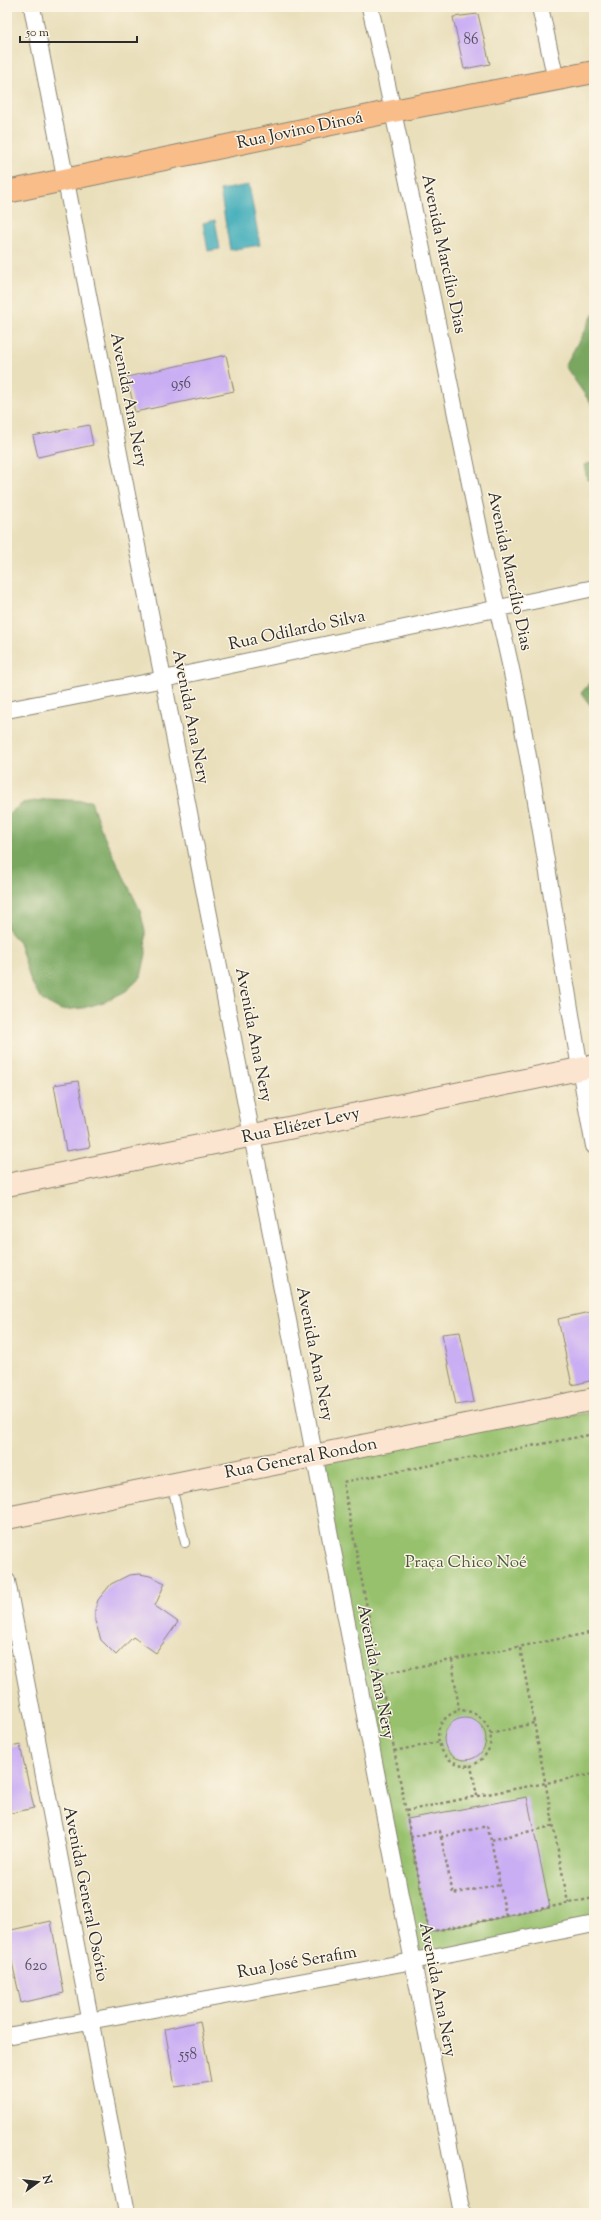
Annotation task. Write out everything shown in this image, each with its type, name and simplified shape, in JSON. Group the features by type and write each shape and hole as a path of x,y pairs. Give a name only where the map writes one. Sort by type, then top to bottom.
{"main road":[{"name":"Rua Jovino Dinoá","path":"7,192 66,181 394,110 594,72"},
{"name":"Rua Eliézer Levy","path":"7,1185 587,1067"},
{"name":"Rua General Rondon","path":"7,1518 594,1399"}],"street":[{"name":"Avenida Ana Nery","path":"32,7 462,2213"},
{"name":"Avenida Marcílio Dias","path":"370,7 394,110 497,607 518,700 547,861 587,1067 594,1146"},
{"path":"540,7 556,80"},
{"name":"Rua Odilardo Silva","path":"7,710 164,679 497,607 594,588"},
{"name":"Avenida General Osório","path":"7,1581 127,2213"},
{"name":"Rua José Serafim","path":"7,2036 412,1961 594,1924"}],"lane":[{"path":"172,1485 185,1543"}],"path":[{"path":"594,1434 343,1482 429,1932 594,1898"},
{"path":"380,1674 520,1648 594,1632"},
{"path":"520,1648 568,1903"},
{"path":"452,1660 459,1710"},
{"path":"459,1710 474,1712 482,1717 488,1725 490,1734 487,1753 477,1763 471,1766 453,1762 446,1758 441,1751 438,1742 437,1734 444,1718 459,1710"},
{"path":"490,1734 534,1723"},
{"path":"394,1751 438,1742"},
{"path":"471,1766 477,1796"},
{"path":"406,1811 594,1774"},
{"path":"441,1837 488,1826 506,1916"},
{"path":"491,1840 553,1826"},
{"path":"410,1837 440,1831 453,1894 500,1884"}],"green space":[{"path":"594,313 594,408 565,366"},
{"path":"594,462 594,482 587,479 584,465"},
{"path":"594,679 594,710 581,693"},
{"path":"48,799 91,801 102,832 140,910 145,931 146,954 141,977 126,991 104,1002 83,1008 61,1010 42,1000 31,982 19,942 7,929 7,815 23,803"},
{"name":"Praça Chico Noé","path":"594,1412 594,1928 413,1961 314,1456"}],"water":[{"path":"249,185 260,245 230,250 220,190"},
{"path":"215,220 220,249 208,251 203,223"}],"building":[{"path":"478,14 490,64 464,69 453,17"},
{"path":"226,355 234,391 135,412 127,377"},
{"path":"89,425 93,445 38,457 33,436"},
{"path":"78,1081 90,1147 66,1151 54,1085"},
{"path":"594,1311 594,1380 572,1385 558,1319"},
{"path":"460,1332 474,1402 456,1405 442,1334"},
{"path":"140,1574 150,1576 165,1583 155,1606 178,1622 156,1653 133,1637 116,1655 101,1640 95,1621 95,1610 98,1600 111,1584 129,1575"},
{"path":"461,1718 469,1718 477,1721 483,1727 486,1739 483,1751 477,1757 469,1760 461,1760 453,1757 447,1751 444,1743 444,1735 447,1727 453,1721"},
{"path":"20,1745 34,1808 7,1814 7,1748"},
{"path":"527,1797 550,1908 429,1932 407,1819"},
{"path":"51,1921 64,1993 21,2003 7,1939 7,1931"},
{"path":"200,2021 211,2082 175,2087 165,2029"}]}
